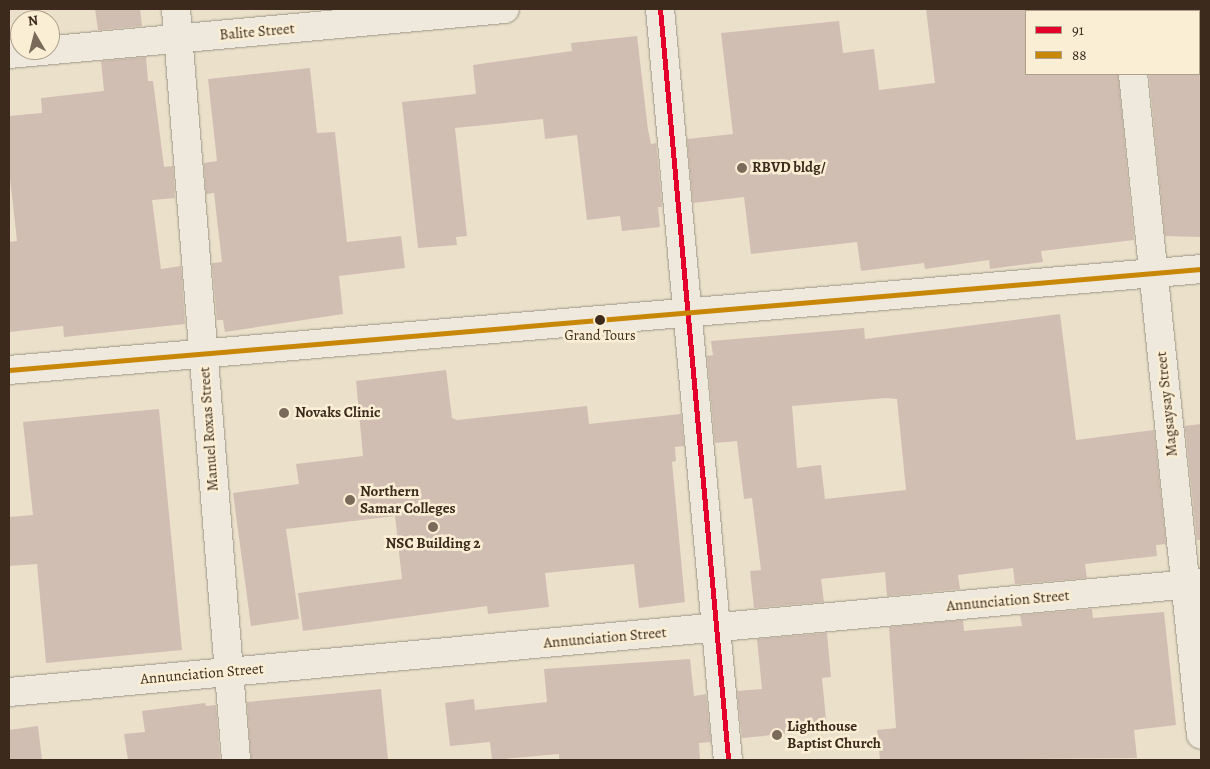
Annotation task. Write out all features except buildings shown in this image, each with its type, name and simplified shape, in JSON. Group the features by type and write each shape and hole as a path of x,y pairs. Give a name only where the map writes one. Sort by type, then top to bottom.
{"street":[{"name":"Manuel Roxas Street","path":"176,9 236,760"},
{"name":"Balite Street","path":"9,54 505,9"},
{"path":"660,9 728,760"},
{"name":"Magsaysay Street","path":"1133,75 1153,273 1193,584 1201,735"},
{"path":"9,370 1201,269"},
{"name":"Annunciation Street","path":"9,692 1193,584"}],"transit line":[{"name":"91","path":"660,9 728,758"},
{"name":"88","path":"9,370 1201,269"}],"place":[{"name":"RBVD bldg/","path":"742,168"},
{"name":"Grand Tours","path":"600,320"},
{"name":"Novaks Clinic","path":"284,413"},
{"name":"Northern Samar Colleges","path":"350,500"},
{"name":"NSC Building 2","path":"433,527"},
{"name":"Lighthouse Baptist Church","path":"777,735"}]}
